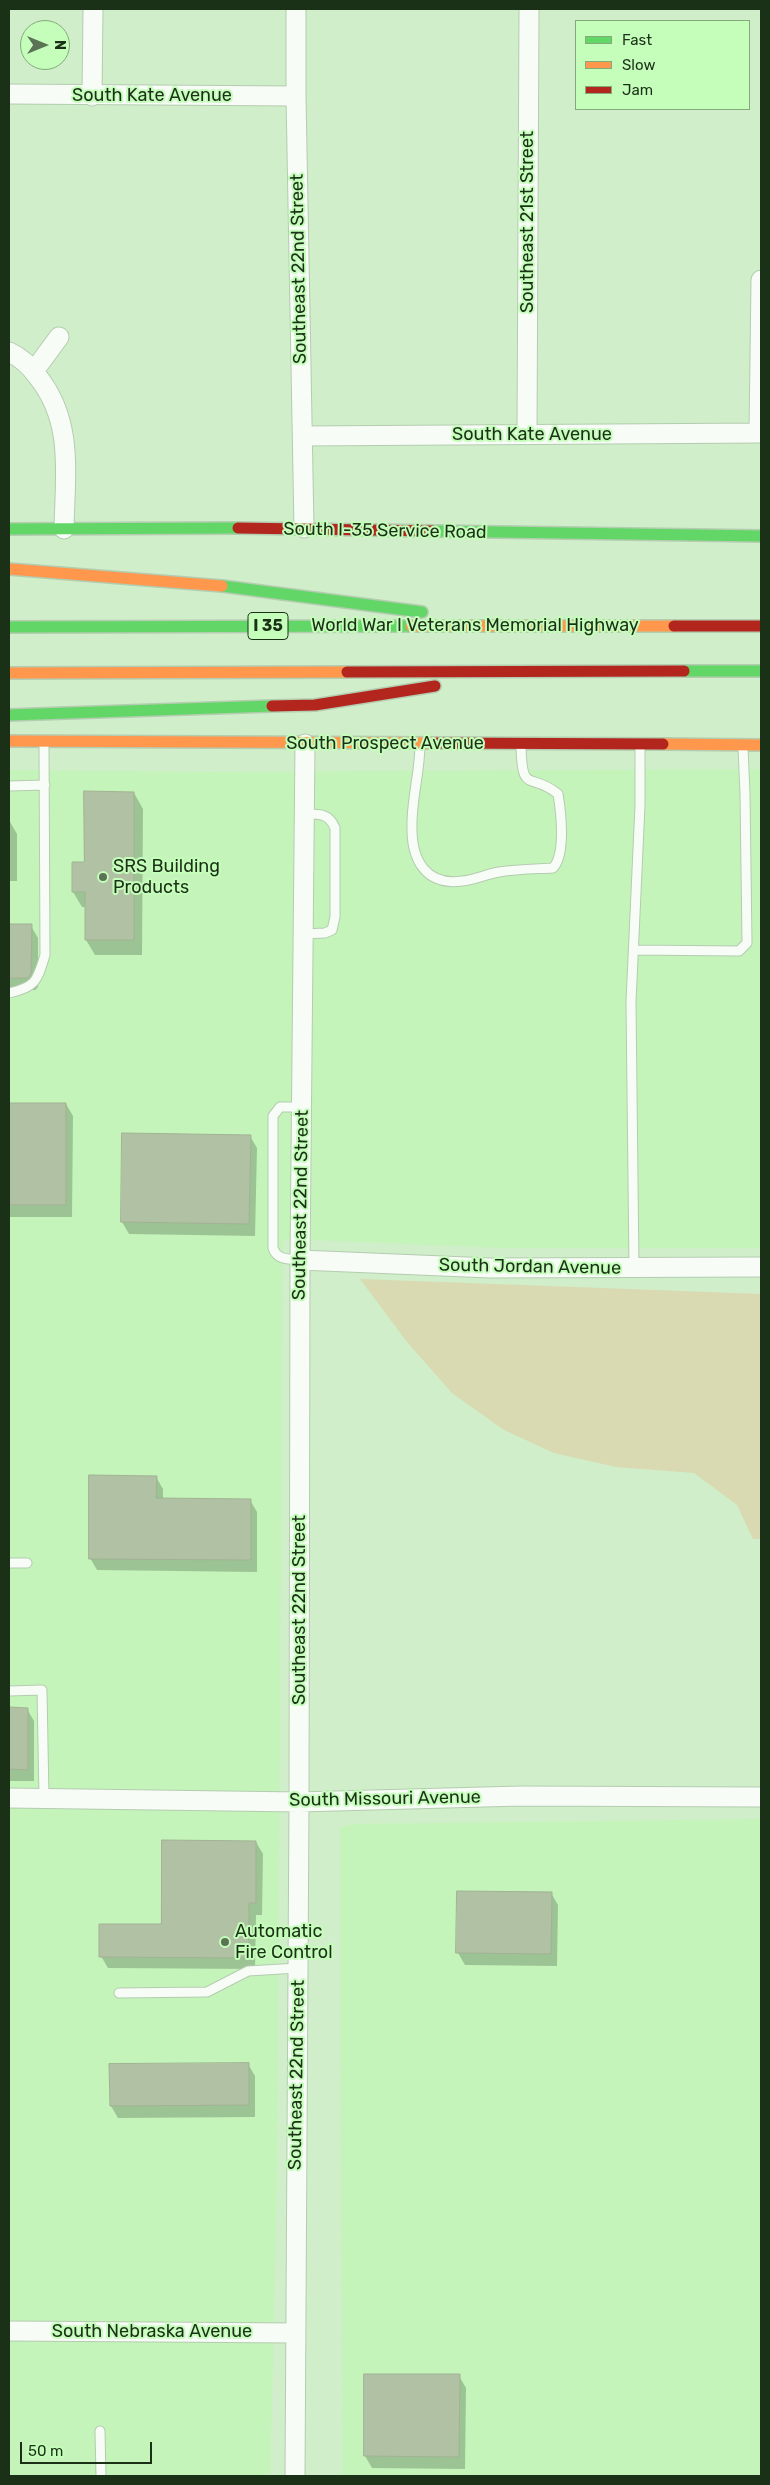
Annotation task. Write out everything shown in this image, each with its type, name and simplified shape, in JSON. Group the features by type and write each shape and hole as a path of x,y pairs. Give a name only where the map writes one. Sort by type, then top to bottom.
{"main road":[{"name":"South I-35 Service Road","path":"9,529 304,528 597,535 761,536"},
{"path":"9,569 200,583 527,626"},
{"name":"World War I Veterans Memorial Highway","path":"9,627 761,626"},
{"path":"9,673 761,671"},
{"path":"9,715 315,705 521,672"},
{"name":"South Prospect Avenue","path":"9,741 761,745"}],"street":[{"path":"92,96 93,9"},
{"name":"Southeast 22nd Street","path":"296,9 304,528"},
{"name":"Southeast 21st Street","path":"526,435 529,9"},
{"name":"South Kate Avenue","path":"9,94 296,96"},
{"path":"760,433 761,280"},
{"path":"34,371 59,337"},
{"path":"9,352 34,371 48,390 59,410 65,442 64,529"},
{"name":"South Kate Avenue","path":"303,436 760,433"},
{"name":"Southeast 22nd Street","path":"295,2476 300,1802 300,1260 305,744"},
{"name":"South Jordan Avenue","path":"300,1260 490,1268 761,1266"},
{"name":"South Missouri Avenue","path":"9,1798 300,1802 521,1796 761,1797"},
{"name":"South Nebraska Avenue","path":"9,2331 295,2333"}],"lane":[{"path":"9,993 28,989 37,979 45,955 44,741"},
{"path":"420,744 420,764 412,828 414,851 424,870 438,878 461,882 500,872 553,868 557,864 561,853 558,794 551,788 533,783 525,777 522,767 521,744"},
{"path":"634,1268 631,1002 640,805 640,745"},
{"path":"634,950 740,950 747,943 743,745"},
{"path":"9,786 45,785"},
{"path":"303,934 325,933 332,930 335,897 335,828 330,818 324,814 304,814"},
{"path":"300,1260 280,1258 274,1254 273,1116 280,1107 302,1107"},
{"path":"9,1563 27,1563"},
{"path":"9,1691 42,1690 44,1798"},
{"path":"119,1993 207,1992 248,1971 298,1968"},
{"path":"100,2431 100,2476"}],"shaded area":[{"path":"761,769 761,1248 505,1248 283,1239 277,2185 270,2476 9,2476 9,770 211,772"},
{"path":"360,1279 761,1294 761,1539 753,1539 737,1505 694,1473 616,1467 554,1453 504,1430 452,1393 407,1342"},
{"path":"761,1819 761,2476 342,2476 340,1827 355,1824"}],"building":[{"name":"SRS Building Products","path":"84,791 134,792 134,940 85,940 85,892 72,892 72,862 84,862"},
{"path":"9,924 32,924 31,974 28,978 9,978"},
{"path":"9,1103 66,1103 66,1205 9,1205"},
{"path":"122,1133 251,1135 249,1224 121,1222"},
{"path":"89,1475 157,1476 156,1498 251,1499 251,1560 89,1559"},
{"path":"9,1707 28,1708 28,1770 9,1769"},
{"path":"162,1840 256,1841 256,1903 249,1903 249,1958 99,1957 99,1924 161,1924"},
{"path":"457,1891 552,1892 551,1954 456,1953"},
{"path":"249,2063 249,2105 110,2106 109,2064"},
{"path":"364,2374 460,2374 459,2457 364,2456"}],"traffic: fast":[{"path":"9,529 238,528"},
{"path":"433,531 761,536"},
{"path":"222,586 422,612"},
{"path":"9,627 411,626"},
{"path":"684,671 761,671"},
{"path":"9,715 272,706"}],"traffic: slow":[{"path":"9,569 222,586"},
{"path":"411,626 674,626"},
{"path":"9,673 347,672"},
{"path":"9,741 435,743"},
{"path":"663,744 761,745"}],"traffic: jam":[{"path":"238,528 433,531"},
{"path":"674,626 761,626"},
{"path":"347,672 684,671"},
{"path":"272,706 315,705 435,686"},
{"path":"435,743 663,744"}],"place":[{"name":"SRS Building Products","path":"103,877"},
{"name":"Automatic Fire Control","path":"225,1942"}]}
